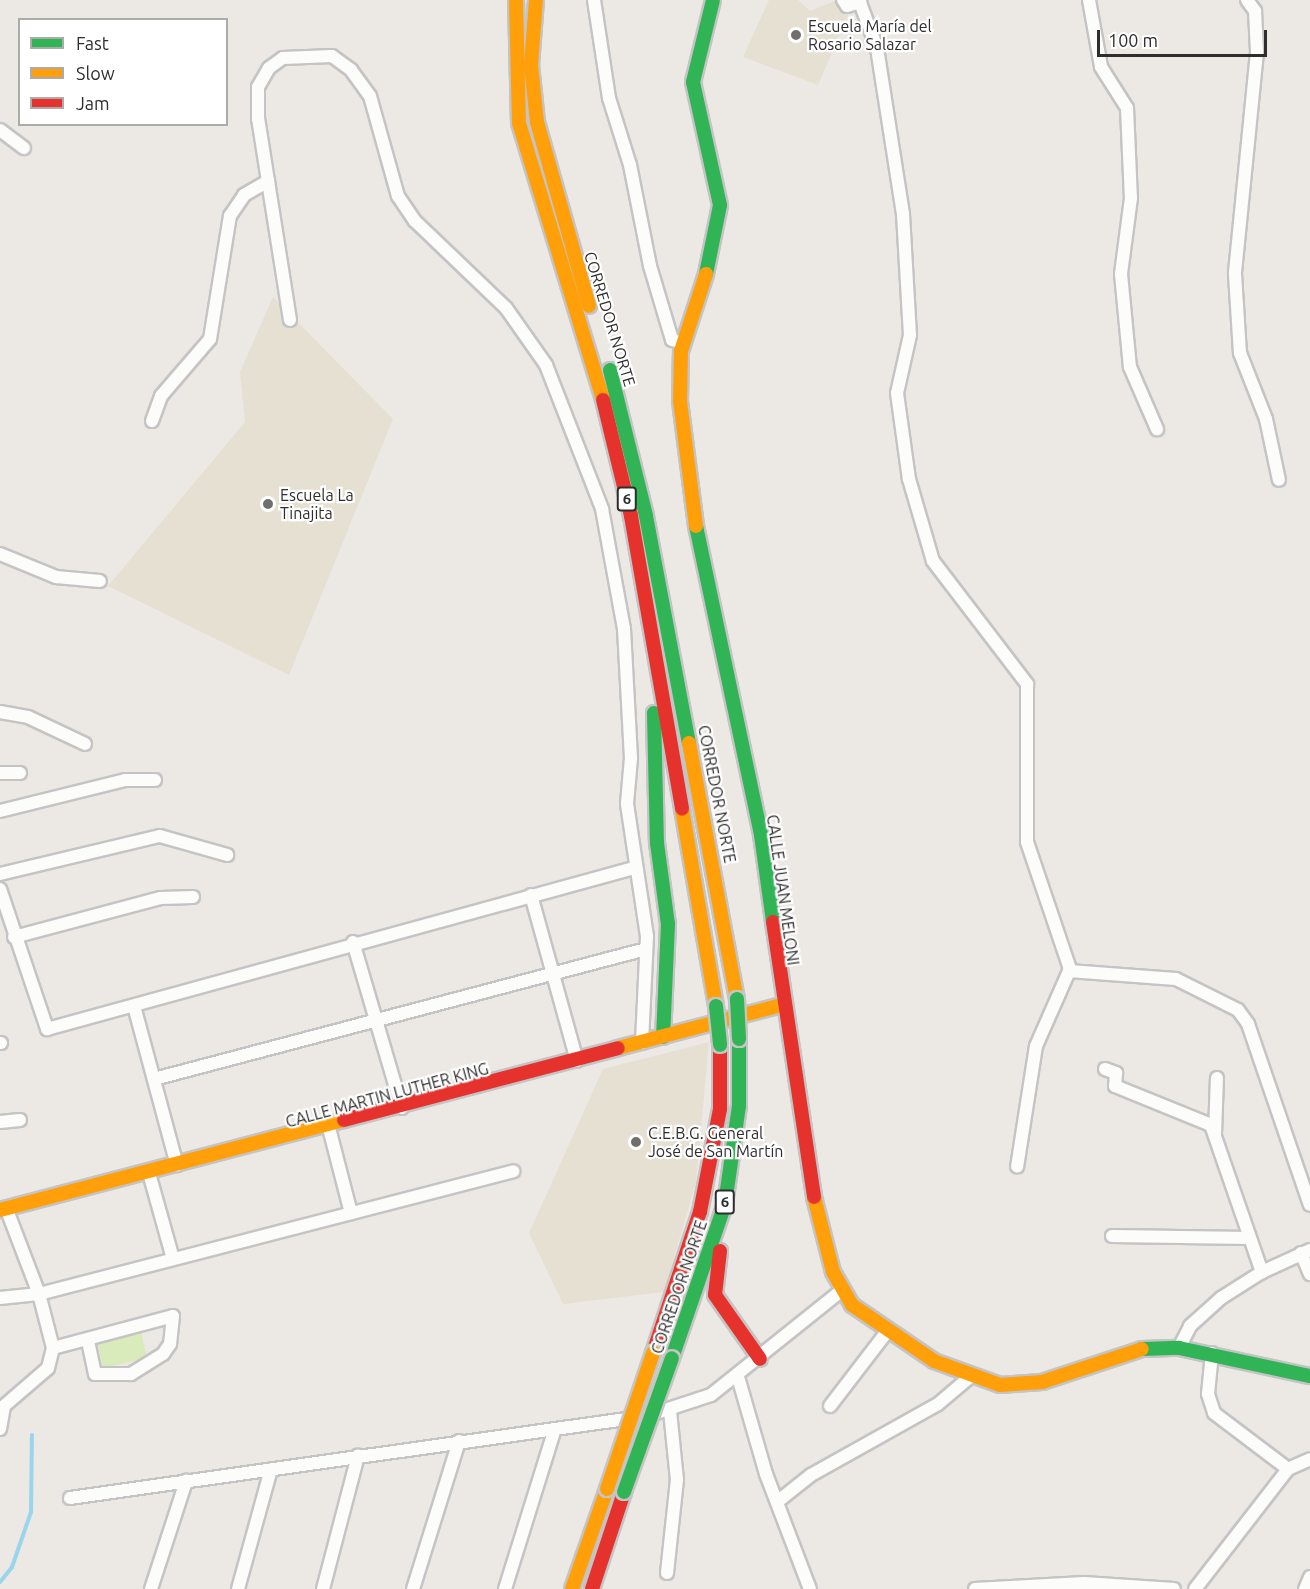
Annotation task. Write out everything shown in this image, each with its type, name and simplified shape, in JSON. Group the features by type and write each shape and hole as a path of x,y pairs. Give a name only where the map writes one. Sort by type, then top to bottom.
{"main road":[{"name":"CORREDOR NORTE","path":"516,0 519,123 613,439 652,643 716,1006 720,1045 720,1109 700,1212 572,1589"},
{"name":"CORREDOR NORTE","path":"536,0 531,65 539,133 629,436 737,999 739,1039 738,1106 725,1204 592,1589"},
{"name":"CALLE JUAN MELONI","path":"713,0 693,82 720,205 717,239 684,343 680,401 694,517 761,835 782,1005 817,1217 842,1290 886,1334 970,1377 1000,1385 1042,1382 1140,1349 1179,1348 1212,1353 1310,1376"},
{"path":"652,643 657,843 668,924 663,1037"},
{"name":"CALLE MARTIN LUTHER KING","path":"3,1210 329,1128 782,1005"},
{"path":"725,1204 715,1295 760,1359"}],"street":[{"path":"594,0 609,98 630,165 650,266 672,340 684,343"},
{"path":"843,0 847,6 859,1 877,48 903,214 910,335 897,393 909,479 933,561 1027,684 1027,842 1069,971 1033,1055 1017,1167"},
{"path":"1089,0 1101,67 1127,108 1131,198 1121,274 1130,367 1157,429"},
{"path":"1247,0 1255,11 1257,52 1235,274 1240,353 1266,419 1279,480"},
{"path":"290,320 268,180 258,87 269,68 283,58 332,56 351,70 370,96 398,196 415,221 506,309 546,365 602,509 618,596 634,868 646,949 642,1043"},
{"path":"0,130 24,148"},
{"path":"152,421 161,396 210,339 230,216 244,195 268,180"},
{"path":"0,554 56,577 100,581"},
{"path":"0,712 28,717 85,744"},
{"path":"0,773 20,773"},
{"path":"0,811 124,780 155,780"},
{"path":"0,874 160,836 227,855"},
{"path":"0,890 47,1029 353,942 634,868"},
{"path":"531,895 577,1061"},
{"path":"14,937 161,898 193,897"},
{"path":"353,942 402,1108"},
{"path":"154,1078 646,949"},
{"path":"1069,971 1176,979 1238,1010 1252,1035 1310,1205"},
{"path":"134,1006 177,1165"},
{"path":"1105,1069 1116,1073 1115,1086 1199,1118 1215,1135"},
{"path":"1217,1078 1215,1135 1262,1272"},
{"path":"0,1122 20,1120"},
{"path":"329,1128 351,1213"},
{"path":"0,1298 39,1294 513,1171"},
{"path":"149,1173 173,1259"},
{"path":"0,1429 4,1406 48,1368 53,1348 39,1294 3,1210"},
{"path":"1112,1236 1250,1238"},
{"path":"1179,1348 1190,1326 1262,1272 1306,1252 1310,1274"},
{"path":"70,1498 459,1441 554,1432 670,1411 738,1377 842,1290"},
{"path":"53,1348 173,1316 170,1344 163,1354 131,1374 95,1374 88,1340"},
{"path":"830,1406 886,1334"},
{"path":"1212,1353 1208,1394 1214,1413 1288,1469"},
{"path":"738,1377 777,1502 810,1589"},
{"path":"777,1502 811,1474 938,1404 970,1377"},
{"path":"667,1573 677,1480 670,1411"},
{"path":"506,1589 554,1432"},
{"path":"413,1589 459,1441"},
{"path":"323,1589 358,1456"},
{"path":"1194,1589 1288,1469 1310,1459"},
{"path":"238,1589 271,1468"},
{"path":"151,1589 186,1481"},
{"path":"1305,1589 1310,1577"},
{"path":"975,1589 1084,1583 1173,1589"}],"shaded area":[{"name":"Escuela María del Rosario Salazar","path":"769,0 798,0 810,11 837,0 849,13 818,85 743,57"},
{"name":"Escuela La Tinajita","path":"273,297 393,419 289,675 108,586 245,422 240,372"},
{"name":"C.E.B.G. General José de San Martín","path":"709,1042 696,1182 664,1292 563,1304 529,1233 603,1069"}],"green space":[{"path":"141,1332 147,1358 103,1368 97,1342"}],"waterway":[{"path":"0,1582 12,1567 31,1512 32,1435"}],"traffic: fast":[{"path":"706,274 720,205 693,82 713,0"},
{"path":"610,370 646,516 689,743"},
{"path":"696,526 761,835 773,922"},
{"path":"654,713 657,843 668,924 663,1037"},
{"path":"737,999 739,1039"},
{"path":"716,1006 720,1045"},
{"path":"672,1358 725,1204 739,1106 739,1039"},
{"path":"1142,1349 1179,1348 1310,1376"},
{"path":"624,1492 672,1358"}],"traffic: slow":[{"path":"516,0 519,123 603,400"},
{"path":"536,0 531,65 537,122 589,306"},
{"path":"696,526 680,401 681,351 706,274"},
{"path":"689,743 737,999"},
{"path":"682,809 716,1006"},
{"path":"618,1048 782,1005"},
{"path":"0,1210 344,1120"},
{"path":"814,1197 833,1272 852,1305 934,1361 1000,1385 1042,1382 1142,1349"},
{"path":"607,1489 653,1353"},
{"path":"572,1589 607,1489"}],"traffic: jam":[{"path":"603,400 631,516 682,809"},
{"path":"773,922 814,1197"},
{"path":"653,1353 700,1212 720,1109 720,1045"},
{"path":"344,1120 618,1048"},
{"path":"720,1251 715,1295 760,1359"},
{"path":"592,1589 624,1492"}],"place":[{"name":"Escuela María del Rosario Salazar","path":"796,35"},
{"name":"Escuela La Tinajita","path":"268,504"},
{"name":"C.E.B.G. General José de San Martín","path":"636,1142"}]}
